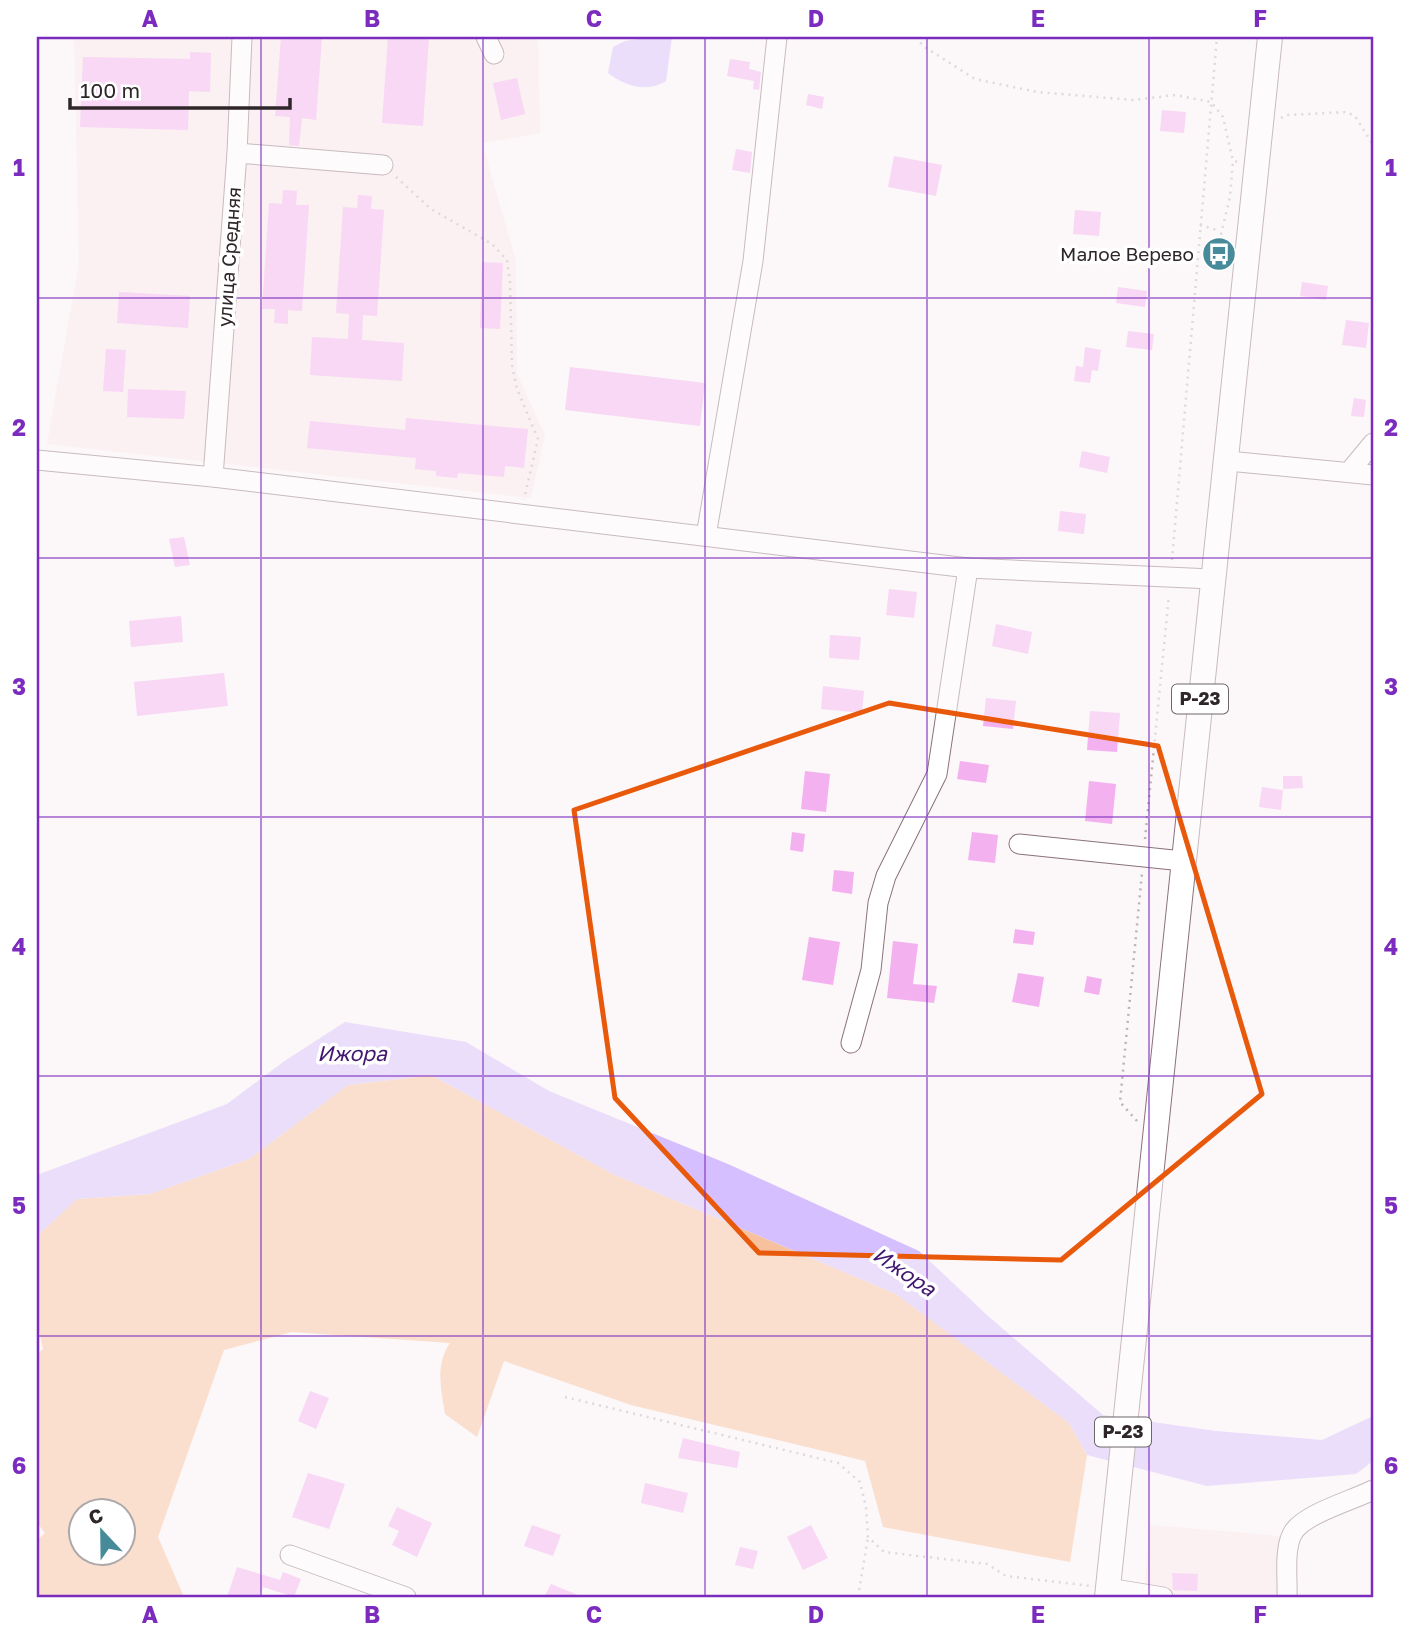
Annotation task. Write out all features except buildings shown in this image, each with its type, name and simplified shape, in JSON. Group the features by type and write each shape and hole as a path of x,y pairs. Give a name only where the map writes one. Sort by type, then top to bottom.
{"main road":[{"name":"Р-23","path":"1107,1592 1212,579 1228,461 1270,37"}],"street":[{"name":"улица Средняя","path":"213,477 237,153 242,37"},
{"path":"706,536 753,261 778,37"},
{"path":"237,153 383,165"},
{"path":"1349,472 1373,443"},
{"path":"37,460 213,477 968,568 1212,579"},
{"path":"1228,461 1373,475"},
{"path":"851,1043 871,970 878,903 886,876 937,774 968,568"},
{"path":"1019,844 1183,861"},
{"path":"1287,1597 1289,1546 1294,1532 1307,1520 1373,1490"},
{"path":"290,1555 406,1597"},
{"path":"1107,1592 1163,1597"}],"path":[{"path":"916,37 923,46 975,79 1037,92 1134,100 1175,95 1211,102 1223,117 1233,161"},
{"path":"1171,579 1217,37"},
{"path":"1281,118 1297,114 1346,112 1355,116 1373,145"},
{"path":"383,165 431,209 492,243 507,260 512,365 517,389 538,439 520,514"},
{"path":"1200,226 1220,231"},
{"path":"565,1397 838,1463 860,1482 866,1507 868,1537 858,1597"},
{"path":"868,1537 884,1552 986,1564 1006,1576 1107,1592"}],"highlighted area":[{"path":"889,703 1158,746 1262,1094 1061,1260 759,1253 615,1098 574,810"}],"shaded area":[{"path":"74,37 538,37 540,133 482,143 516,261 517,374 545,435 531,498 47,444 79,263"},
{"path":"431,1075 615,1175 896,1294 1069,1423 1087,1455 1070,1562 883,1527 865,1461 631,1405 504,1361 477,1437 445,1414 441,1369 445,1351 450,1343 292,1332 224,1350 158,1537 184,1597 37,1597 37,1540 45,1533 37,1523 37,1354 43,1349 37,1321 37,1236 77,1199 150,1194 249,1159 348,1085"},
{"path":"1150,1525 1280,1536 1282,1597 1144,1597"}],"water":[{"path":"672,37 666,81 651,87 636,86 608,73 613,47 625,41"},
{"name":"Ижора","path":"345,1022 466,1042 549,1091 728,1164 919,1251 988,1316 1103,1415 1216,1431 1322,1440 1373,1416 1373,1461 1356,1474 1207,1486 1087,1455 1069,1423 896,1294 615,1175 431,1075 348,1085 249,1159 150,1194 77,1199 37,1236 37,1175 227,1104 286,1060"}],"place":[{"name":"Малое Верево","path":"1219,254"}]}
